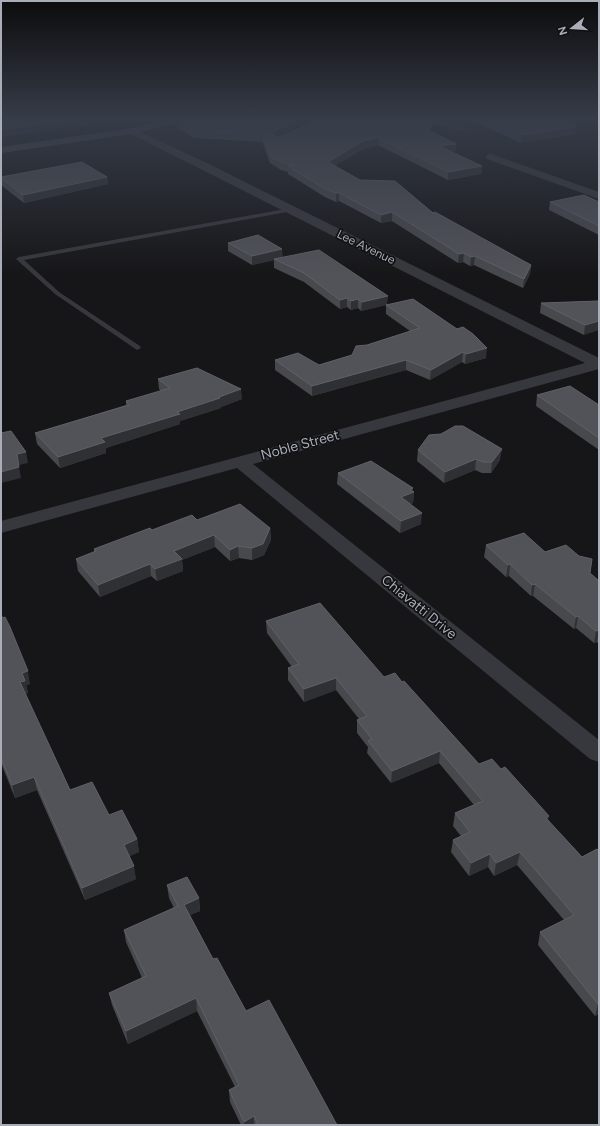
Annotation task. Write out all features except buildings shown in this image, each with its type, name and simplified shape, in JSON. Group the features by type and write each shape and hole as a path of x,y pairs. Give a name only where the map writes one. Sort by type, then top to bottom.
{"street":[{"name":"Lee Avenue","path":"211,171 599,364"},
{"path":"529,171 599,196"},
{"name":"Noble Street","path":"1,527 599,364"},
{"name":"Chiavatti Drive","path":"240,462 599,753"}],"lane":[{"path":"136,348 57,293 19,259 290,210"}]}
